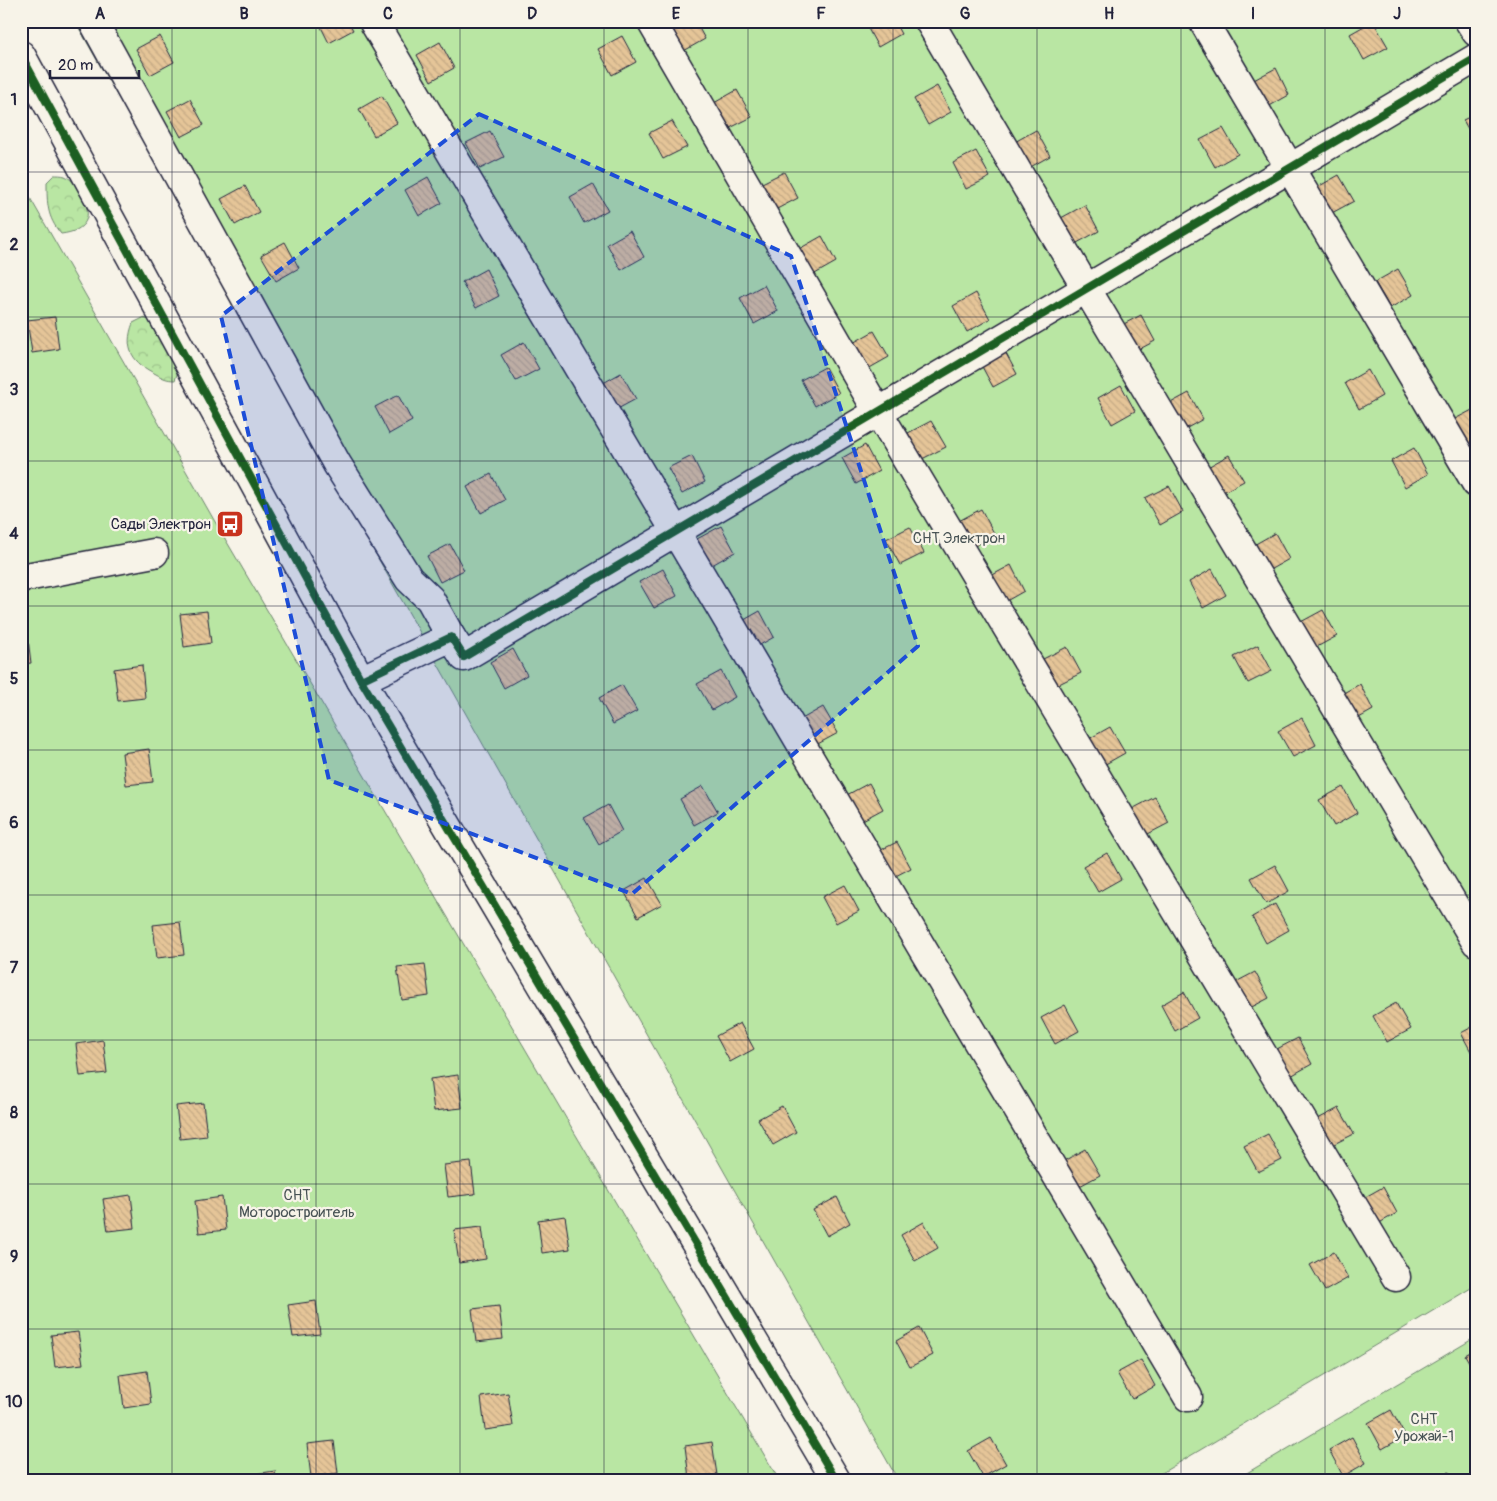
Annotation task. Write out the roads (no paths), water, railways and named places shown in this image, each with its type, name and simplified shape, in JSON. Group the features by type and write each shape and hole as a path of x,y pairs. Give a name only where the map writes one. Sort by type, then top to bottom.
{"street":[{"path":"93,21 337,464 409,579 430,599 464,657 1476,58"},
{"path":"373,21 1188,1397"},
{"path":"651,21 878,412 1396,1277"},
{"path":"929,21 1476,942"},
{"path":"1203,21 1476,484"},
{"path":"1469,21 1476,32"},
{"path":"21,55 361,680 836,1480"},
{"path":"21,578 154,553"},
{"path":"361,680 451,637"}],"place":[{"name":"Сады Электрон","path":"230,524"}],"park label":[{"name":"СНТ Электрон","path":"959,538"},
{"name":"СНТ Моторостроитель","path":"297,1204"},
{"name":"СНТ Урожай-1","path":"1424,1428"}]}
